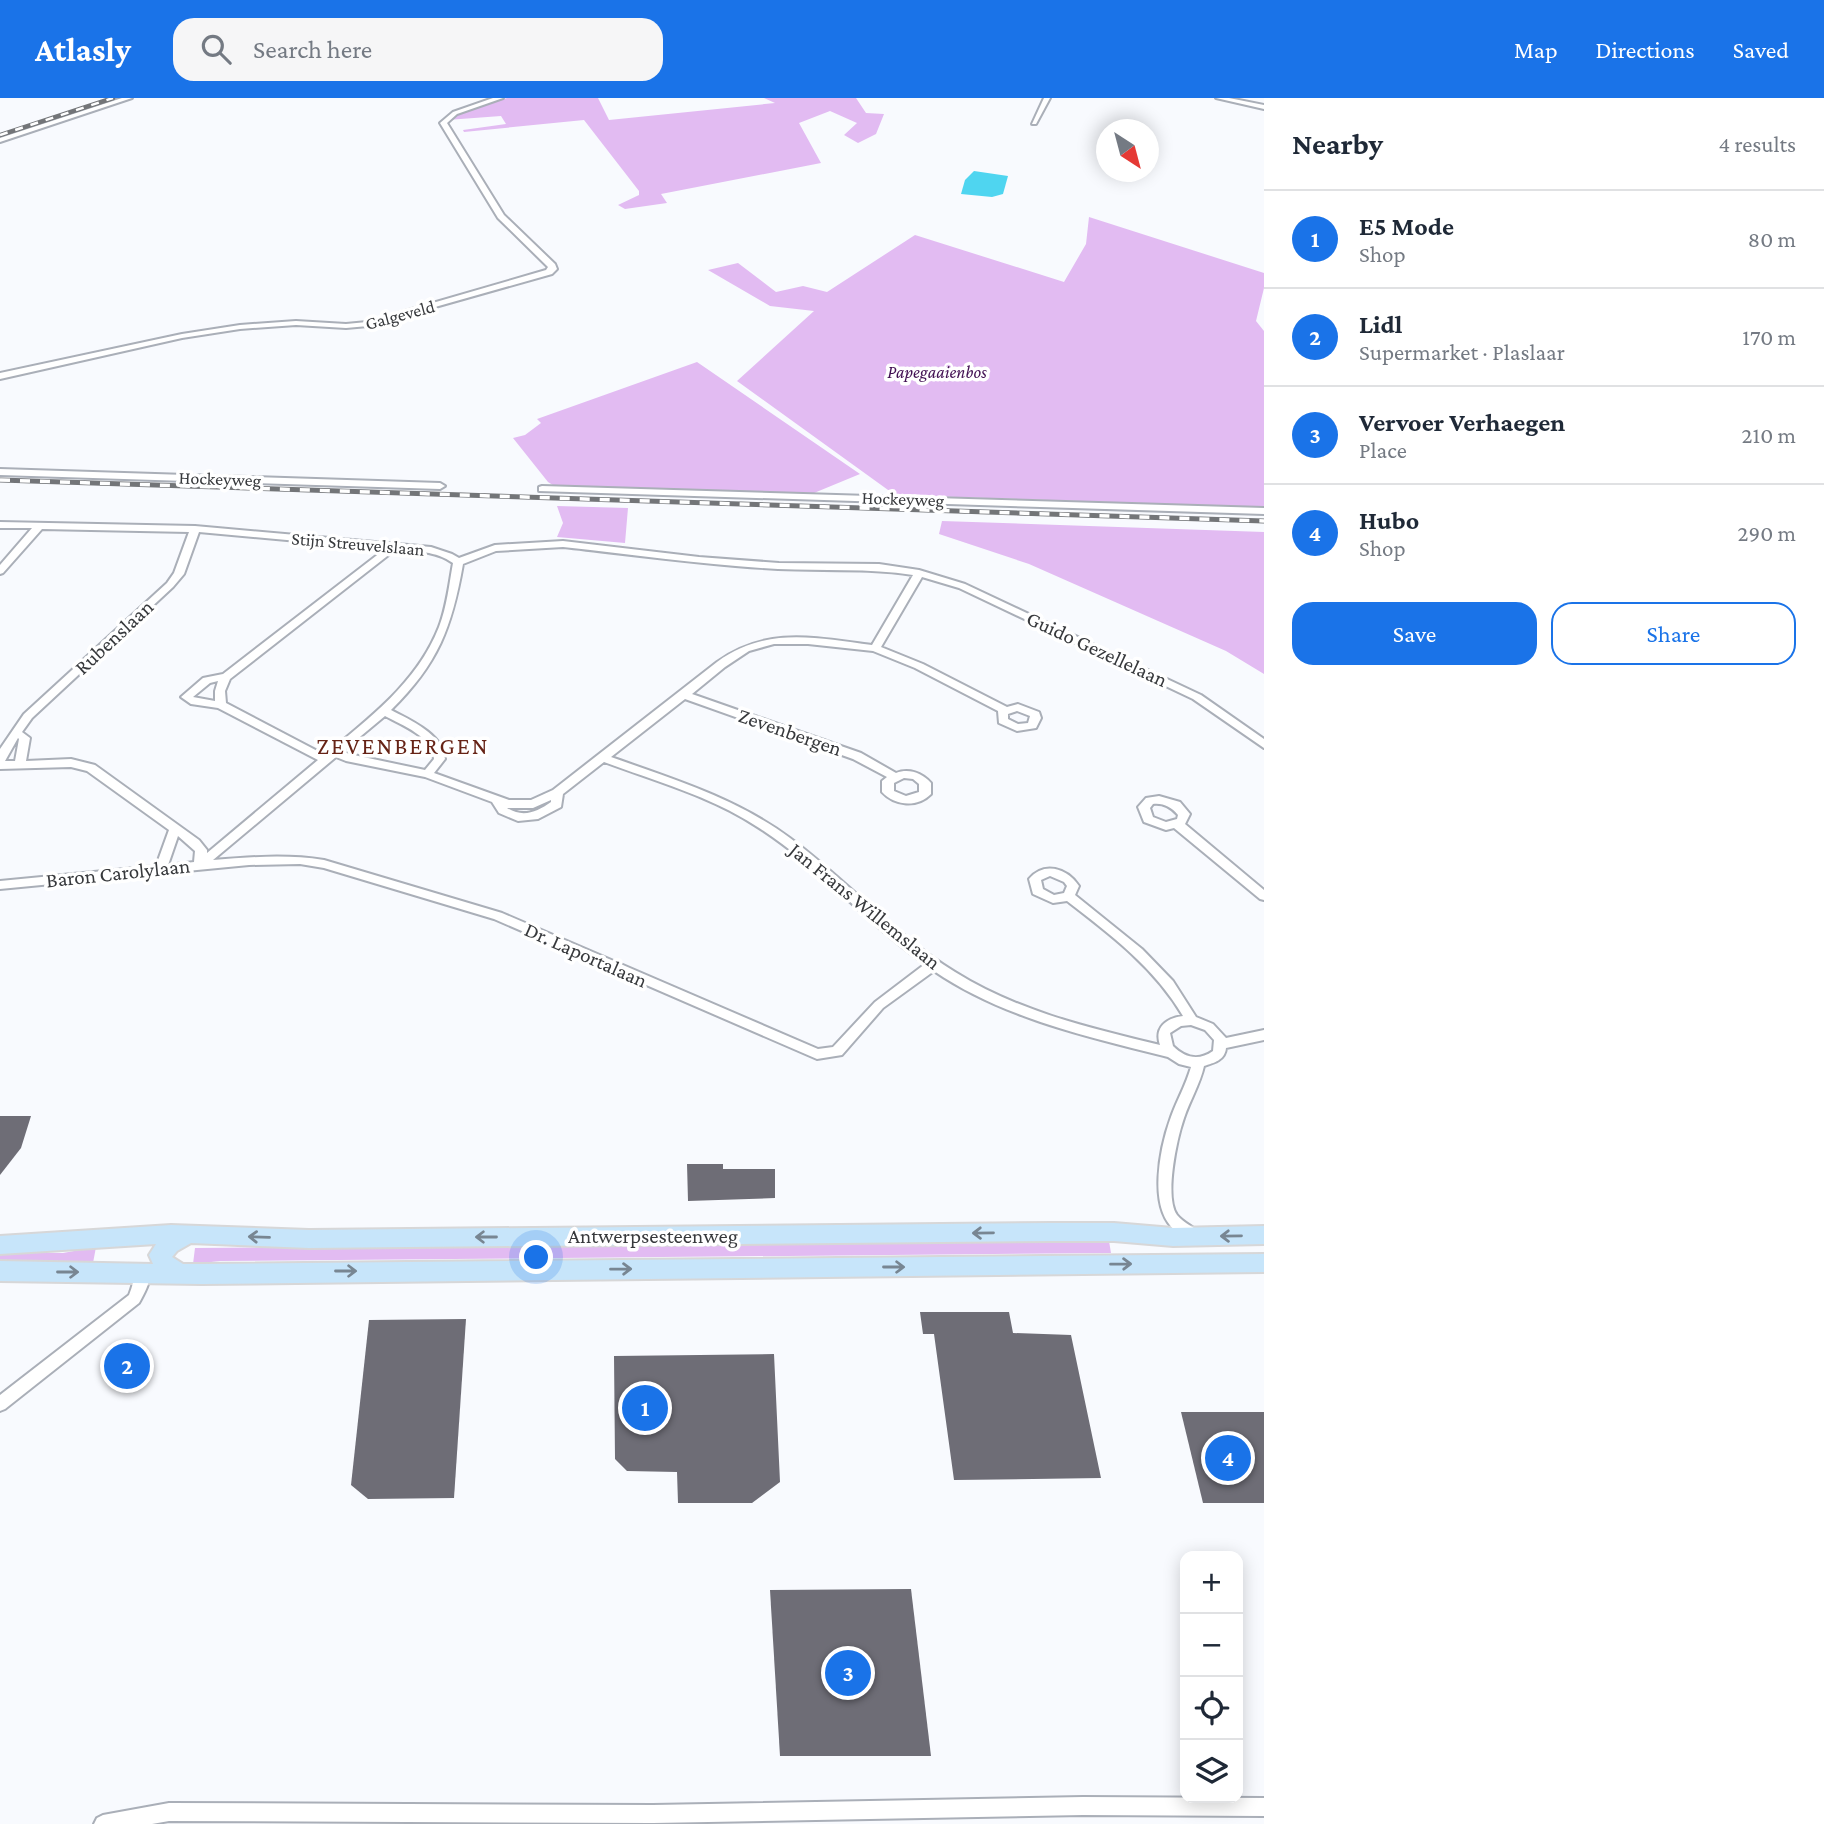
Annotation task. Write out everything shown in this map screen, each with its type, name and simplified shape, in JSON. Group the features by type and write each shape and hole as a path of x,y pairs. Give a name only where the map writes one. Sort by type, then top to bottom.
{"main road":[{"name":"Antwerpsesteenweg","path":"0,1245 54,1245 151,1235 190,1234 309,1239 1052,1232 1114,1232 1198,1237 1264,1235"},
{"path":"180,1273 165,1266 160,1255 169,1244 190,1234"},
{"name":"Antwerpsesteenweg","path":"0,1272 180,1273 1264,1263"}],"street":[{"path":"0,131 102,98"},
{"path":"0,140 129,98"},
{"name":"Galgeveld","path":"0,376 182,335 296,323 355,327 550,272 552,266 501,216 443,123 455,113 500,98"},
{"path":"1034,123 1047,98"},
{"path":"1219,98 1264,107"},
{"name":"Hockeyweg","path":"0,472 440,486"},
{"name":"Hockeyweg","path":"542,489 1264,511"},
{"name":"Stijn Streuvelslaan","path":"0,524 195,529 432,550 458,562"},
{"path":"0,571 13,553 22,525"},
{"path":"13,553 20,549 39,526"},
{"name":"Rubenslaan","path":"0,763 8,740 17,733 28,716 170,585 179,574 195,529"},
{"path":"458,562 495,548 563,544 699,560 779,566 879,567 919,573 875,648"},
{"path":"221,705 218,694 226,677 394,546"},
{"name":"Baron Carolylaan","path":"0,885 200,865 384,711 411,683 433,652 449,613 458,562"},
{"name":"Guido Gezellelaan","path":"919,573 973,591 1197,697 1264,744"},
{"path":"226,677 207,680 186,697 195,703 210,702 221,705 331,756 427,774 495,800 499,807 526,818 534,818 556,804 557,793 733,657 759,643 784,641 875,648 919,666 1005,710"},
{"name":"Zevenbergen","path":"684,695 857,756 894,776"},
{"path":"384,711 416,729 437,746 439,761 427,774"},
{"path":"17,733 24,738 20,765"},
{"name":"Jan Frans Willemslaan","path":"603,758 729,806 760,823 933,964 975,989 1009,1005 1125,1042 1172,1053"},
{"path":"0,763 71,763 91,768 201,850 200,865"},
{"path":"1177,824 1264,896"},
{"path":"161,869 175,829"},
{"path":"228,842 249,861"},
{"name":"Dr. Laportalaan","path":"200,865 300,860 324,864 498,916 817,1054 837,1052 879,1005 933,964"},
{"path":"1069,895 1116,933 1181,998 1192,1020"},
{"path":"1178,1020 1192,1020 1214,1031 1221,1044 1216,1057 1198,1063 1184,1060 1172,1053 1164,1042 1164,1031 1178,1020"},
{"path":"1221,1044 1264,1035"},
{"path":"1198,1063 1194,1085 1178,1115 1170,1148 1166,1196 1169,1215 1179,1226 1198,1237"},
{"path":"1148,1236 1169,1215"},
{"path":"0,1404 134,1299 143,1272"},
{"path":"103,1824 169,1812 653,1814 1083,1806 1264,1807"}],"green space":[{"path":"507,98 598,98 609,120 775,103 764,98 856,98 866,113 884,114 876,134 858,143 844,135 857,123 830,111 799,123 821,163 661,194 667,203 625,209 618,205 639,195 639,191 584,120 464,132 463,130 506,124 501,116 447,120 462,112"},
{"name":"Papegaaienbos","path":"1089,217 1264,273 1264,288 1256,321 1264,331 1264,507 895,495 737,381 814,311 770,306 708,270 738,263 776,292 803,286 827,292 915,235 1064,282 1086,244"},
{"path":"697,362 860,474 814,493 556,487 548,482 513,438 525,435 541,423 537,419"},
{"path":"557,506 628,508 625,543 557,537 563,523"},
{"path":"942,521 1264,532 1264,674 1226,651 1029,564 939,534"},
{"path":"1109,1241 1111,1253 220,1261 193,1264 195,1248"},
{"path":"96,1247 93,1263 0,1263 0,1252 63,1253"}],"water":[{"path":"974,171 1008,176 1003,194 992,197 961,194 965,180"}],"building":[{"path":"0,1116 31,1116 21,1148 0,1175"},
{"path":"687,1164 723,1164 723,1169 775,1169 775,1198 688,1201"},
{"path":"920,1312 1009,1312 1013,1333 1071,1335 1101,1478 954,1480 934,1334 923,1334"},
{"path":"466,1319 454,1498 368,1499 351,1485 369,1320"},
{"path":"774,1354 780,1482 752,1503 678,1503 677,1472 627,1471 615,1459 614,1356"},
{"path":"1181,1412 1264,1412 1264,1503 1203,1503"},
{"path":"911,1589 931,1756 780,1756 770,1590"}],"railway":[{"path":"0,135 113,98"},
{"path":"0,480 1264,521"}],"place":[{"name":"Lidl","path":"127,1366"},
{"name":"E5 Mode","path":"645,1408"},
{"name":"Hubo","path":"1228,1458"},
{"name":"Vervoer Verhaegen","path":"848,1673"}],"district":[{"name":"ZEVENBERGEN","path":"403,746"}]}
